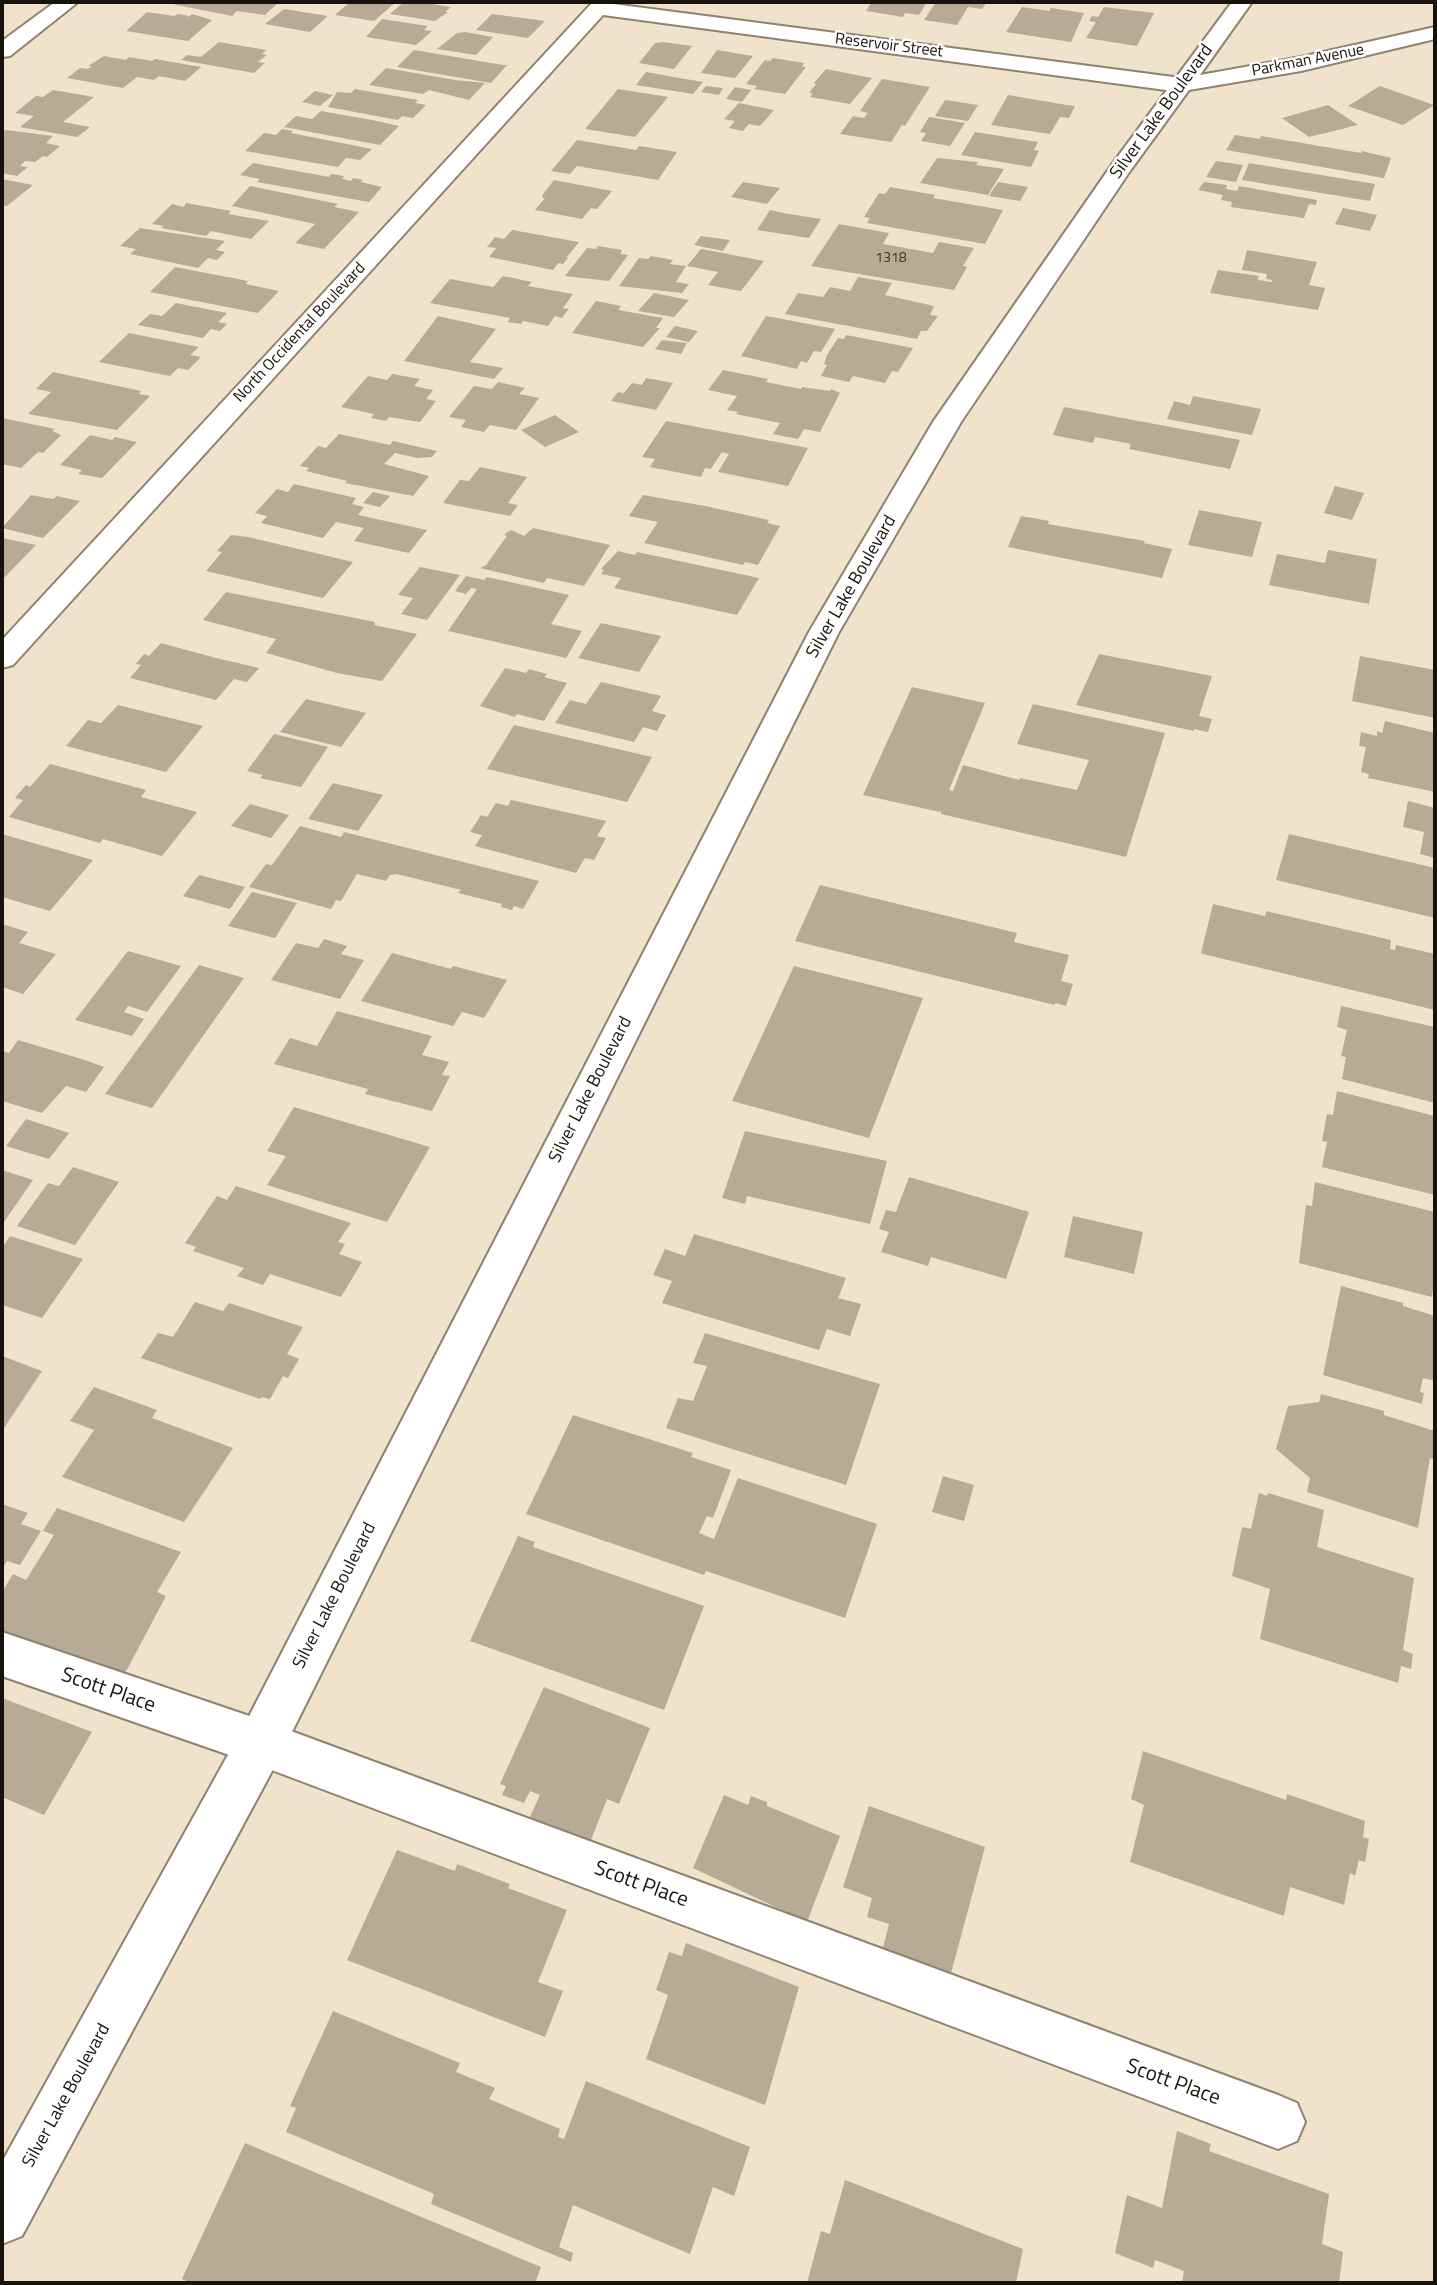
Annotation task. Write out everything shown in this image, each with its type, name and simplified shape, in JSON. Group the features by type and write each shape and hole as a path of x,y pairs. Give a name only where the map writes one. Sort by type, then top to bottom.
{"main road":[{"path":"2,51 68,2"},
{"name":"Silver Lake Boulevard","path":"2,2216 261,1743 824,632 947,422 1181,85 1242,2"},
{"name":"Reservoir Street","path":"598,5 1181,85"},
{"name":"North Occidental Boulevard","path":"2,658 598,5"},
{"name":"Parkman Avenue","path":"1181,85 1301,64 1435,33"},
{"name":"Scott Place","path":"2,1654 261,1743 1279,2122"}],"building":[{"path":"162,2 278,3 265,15 237,11 232,16"},
{"path":"350,2 396,2 374,21 335,15"},
{"path":"404,2 451,7 435,21 390,14"},
{"path":"927,2 919,15 905,13 903,17 866,11 871,3"},
{"path":"936,2 987,2 982,9 968,7 957,25 924,20"},
{"path":"1022,7 1084,13 1071,42 1006,32"},
{"path":"1104,7 1154,13 1137,46 1086,38 1096,22 1089,21 1092,16 1098,17"},
{"path":"284,9 328,16 310,32 265,24"},
{"path":"147,12 174,16 178,14 189,16 188,18 192,14 212,20 188,41 126,31"},
{"path":"492,14 545,21 528,38 476,30"},
{"path":"382,19 428,26 424,30 432,31 416,45 366,37"},
{"path":"457,33 493,37 476,55 437,49"},
{"path":"219,42 266,50 262,54 267,55 258,62 265,63 254,73 181,60 187,55 201,57"},
{"path":"655,43 692,46 674,69 639,63"},
{"path":"414,50 507,65 491,83 397,67"},
{"path":"717,50 753,56 735,78 701,73"},
{"path":"104,56 126,60 129,57 152,61 155,59 201,67 185,81 159,76 154,80 137,77 123,88 67,78 80,68 88,69 92,66 88,66"},
{"path":"773,58 804,63 802,67 806,67 785,94 754,89 757,86 746,84 765,60 770,61"},
{"path":"386,68 485,83 469,100 429,90 423,94 369,85"},
{"path":"826,69 872,78 850,104 810,97 813,93 809,93 816,84 814,83"},
{"path":"646,72 703,82 693,94 636,85"},
{"path":"882,79 930,87 905,126 902,125 891,142 840,134 853,116 864,118 868,113 860,111"},
{"path":"706,86 723,88 719,95 701,92"},
{"path":"1380,86 1434,105 1403,125 1348,106"},
{"path":"735,87 751,90 742,102 726,99"},
{"path":"355,89 418,100 415,103 426,105 413,118 402,116 398,120 328,107 337,92 351,93"},
{"path":"618,89 668,97 635,137 585,129"},
{"path":"53,90 94,97 63,122 90,127 77,137 20,127 34,116 15,113 36,96 43,97"},
{"path":"315,91 333,95 320,106 302,102"},
{"path":"1008,95 1075,106 1069,118 1060,117 1050,134 991,125"},
{"path":"945,100 978,105 968,121 935,116"},
{"path":"739,103 774,110 760,126 749,124 743,131 729,128 735,121 724,119"},
{"path":"1328,105 1358,125 1309,137 1282,118"},
{"path":"321,111 399,126 380,145 284,127 296,116 312,119"},
{"path":"929,117 965,123 950,146 921,141 926,133 920,132"},
{"path":"282,129 372,149 360,160 346,158 338,167 245,151 264,133 276,135"},
{"path":"6,130 53,136 46,143 60,146 47,157 43,156 35,162 25,161 20,166 28,167 17,176 2,173 2,133"},
{"path":"975,132 1038,142 1034,150 1039,151 1031,167 961,155"},
{"path":"1235,135 1260,139 1261,136 1391,158 1384,178 1226,150"},
{"path":"577,140 636,150 639,146 677,152 658,180 577,166 570,174 551,171"},
{"path":"937,158 978,162 976,165 1004,169 988,195 920,183"},
{"path":"1216,161 1243,165 1236,182 1206,177"},
{"path":"253,163 329,177 331,174 344,176 342,179 363,180 361,182 382,187 369,202 257,182 260,179 240,175"},
{"path":"1249,163 1375,184 1370,201 1242,180"},
{"path":"2,179 33,185 7,206 2,205"},
{"path":"554,180 612,191 597,209 591,208 582,219 535,210"},
{"path":"743,182 780,188 767,204 731,197"},
{"path":"998,182 1028,187 1020,201 989,196"},
{"path":"1204,182 1227,185 1226,189 1237,191 1239,186 1317,200 1316,205 1309,204 1304,218 1231,207 1232,202 1221,200 1223,195 1198,190"},
{"path":"250,186 338,204 334,207 359,212 324,249 295,243 315,224 232,206"},
{"path":"890,187 935,195 933,198 1003,210 985,244 867,223 870,218 864,217 879,193 885,194"},
{"path":"186,203 269,221 251,239 211,231 206,236 152,224 172,204 184,207"},
{"path":"1343,208 1377,215 1370,231 1335,224"},
{"path":"770,210 821,219 809,238 757,230"},
{"path":"839,224 889,233 883,244 933,253 939,242 974,248 963,266 967,267 954,290 811,266"},
{"path":"140,228 225,241 216,250 225,252 217,260 208,258 198,268 130,254 136,249 120,246"},
{"path":"512,230 579,242 567,257 565,256 568,258 563,264 558,263 553,270 489,257 496,248 487,247 495,237 504,239"},
{"path":"701,236 730,240 723,251 694,245"},
{"path":"598,246 622,250 620,254 628,255 609,281 565,276 587,248 596,249"},
{"path":"701,249 764,261 741,291 708,285 718,272 687,266"},
{"path":"1247,250 1317,262 1309,285 1325,288 1318,310 1210,293 1218,270 1259,276 1258,280 1272,282 1266,279 1267,274 1242,270"},
{"path":"651,256 673,260 670,264 686,266 676,282 689,284 682,293 619,286 639,258 648,259"},
{"path":"175,267 248,281 246,284 279,291 258,313 150,292"},
{"path":"503,276 532,282 528,286 573,294 563,308 569,309 562,318 555,316 548,326 523,321 521,324 508,322 510,318 430,303 450,279 493,287"},
{"path":"858,277 892,283 885,295 934,306 930,315 938,316 927,331 921,331 917,339 785,314 798,293 823,297 830,287 850,291"},
{"path":"654,293 689,300 674,317 638,311"},
{"path":"596,301 621,306 618,310 663,318 656,328 660,328 643,347 572,333"},
{"path":"176,303 227,313 218,322 227,324 220,331 211,329 203,338 138,325 150,314 162,316"},
{"path":"438,316 496,329 470,362 503,368 494,379 404,361"},
{"path":"766,316 835,329 821,352 814,351 807,363 801,361 797,369 741,356"},
{"path":"675,326 698,331 689,342 666,337"},
{"path":"129,333 199,347 190,355 201,357 188,370 178,368 170,376 99,362"},
{"path":"846,335 913,348 898,372 892,371 885,383 853,376 849,382 821,376 827,365 824,364 827,355 838,338 844,339"},
{"path":"662,340 687,343 681,354 655,349"},
{"path":"723,370 801,389 831,389 840,393 820,432 804,429 798,439 773,434 780,423 727,410 737,396 708,390"},
{"path":"53,372 141,391 139,394 150,396 117,430 28,414 51,392 36,389"},
{"path":"392,374 420,379 414,386 433,390 426,399 436,401 420,422 389,417 386,421 371,418 374,414 341,407 368,376 387,380"},
{"path":"646,378 673,383 656,410 611,401 618,392 624,393 632,383 642,385"},
{"path":"498,382 525,388 519,394 539,398 516,430 490,425 484,432 461,427 466,420 449,417 474,386 492,389"},
{"path":"1193,396 1261,409 1252,435 1167,419 1174,401 1190,405"},
{"path":"1064,407 1240,440 1230,469 1129,449 1131,444 1095,437 1093,443 1053,435"},
{"path":"555,415 579,432 545,447 521,430"},
{"path":"2,418 55,429 52,431 61,435 43,453 38,452 21,468 2,464"},
{"path":"666,421 808,448 788,486 718,472 729,454 722,452 711,469 705,468 701,477 650,467 655,459 642,457"},
{"path":"339,434 390,445 393,441 437,451 432,457 417,458 395,453 384,464 429,476 413,496 345,483 347,481 306,471 309,468 300,466 318,446 326,448"},
{"path":"90,435 137,442 102,478 78,474 82,470 60,465"},
{"path":"480,467 527,477 508,503 518,505 510,516 443,503 460,480 469,481"},
{"path":"294,484 356,498 352,504 364,507 358,515 427,530 409,553 354,541 364,528 336,522 323,538 261,523 267,516 255,513 277,489 288,492"},
{"path":"1335,486 1364,493 1352,520 1324,513"},
{"path":"373,492 390,496 380,507 363,503"},
{"path":"31,495 53,499 57,496 80,501 43,538 2,528"},
{"path":"643,495 769,520 767,523 780,526 758,565 745,562 743,565 644,543 658,522 629,516"},
{"path":"1199,510 1262,522 1252,557 1188,545"},
{"path":"1021,516 1172,549 1162,578 1008,547"},
{"path":"533,528 610,545 584,586 547,578 544,583 480,568 486,565 507,536 504,535 506,533 511,530 524,536"},
{"path":"231,535 353,562 323,598 206,571 222,552 217,551"},
{"path":"2,538 36,545 2,580"},
{"path":"1328,550 1377,559 1369,604 1269,585 1277,554 1325,563"},
{"path":"618,551 635,555 637,552 759,578 737,615 614,588 621,578 601,574 604,570 601,569"},
{"path":"420,567 460,575 427,620 401,614 413,598 398,595"},
{"path":"466,576 484,580 487,577 569,595 551,624 582,631 566,658 448,631 477,589 471,588 466,594 455,591"},
{"path":"226,592 375,622 374,625 417,634 382,681 337,673 266,653 276,639 203,620"},
{"path":"601,623 661,636 639,672 578,658"},
{"path":"161,643 259,668 247,682 234,679 216,700 130,678 141,665 136,664 144,654 149,656"},
{"path":"1099,654 1212,676 1199,716 1212,719 1208,732 1076,705"},
{"path":"1360,656 1435,670 1435,718 1352,701"},
{"path":"505,668 526,673 529,669 547,674 544,677 567,683 544,721 517,714 515,717 480,706"},
{"path":"601,682 661,696 652,711 666,715 657,731 643,727 634,742 555,723 570,700 586,704"},
{"path":"912,687 985,703 949,790 953,791 963,765 1019,780 1020,778 1077,790 1089,760 1017,744 1033,704 1165,733 1126,857 941,814 941,810 940,812 863,795"},
{"path":"306,699 366,713 341,747 280,732"},
{"path":"118,705 203,726 166,772 66,746 88,720 101,723"},
{"path":"1385,721 1435,733 1435,792 1368,778 1369,774 1361,772 1366,747 1359,746 1361,732 1377,736 1377,731 1382,733"},
{"path":"514,725 652,757 627,802 487,769"},
{"path":"274,734 328,747 301,787 260,778 263,775 247,771"},
{"path":"50,764 146,790 141,797 197,812 162,856 103,839 100,843 9,817 23,800 15,798 26,785 30,787"},
{"path":"333,783 383,795 358,831 308,819"},
{"path":"511,800 606,821 597,836 606,838 594,860 585,858 576,873 475,846 482,835 470,832 481,815 487,817 496,803 508,806"},
{"path":"1408,801 1435,808 1435,858 1420,854 1424,832 1403,827"},
{"path":"250,804 289,815 271,838 231,826"},
{"path":"300,826 341,837 344,832 539,881 523,909 514,906 512,910 501,907 502,904 458,893 461,890 397,874 390,875 386,881 357,874 341,901 336,900 331,909 249,887 266,864 272,865"},
{"path":"2,834 93,860 50,911 2,897"},
{"path":"1289,834 1435,868 1435,918 1276,880"},
{"path":"199,875 245,887 230,909 183,896"},
{"path":"820,885 1017,933 1014,942 1069,955 1061,981 1073,984 1066,1006 795,941"},
{"path":"252,892 297,903 275,938 228,926"},
{"path":"1213,904 1265,916 1266,911 1391,940 1390,949 1395,950 1396,945 1435,954 1435,1010 1203,954 1201,953"},
{"path":"2,924 28,932 19,943 56,954 23,994 2,987"},
{"path":"324,939 347,946 341,954 364,960 340,999 271,980 296,943 318,948"},
{"path":"128,951 181,966 147,1012 128,1006 124,1012 144,1019 132,1036 75,1020"},
{"path":"392,953 507,980 484,1018 462,1012 453,1026 361,1001"},
{"path":"199,965 244,978 152,1108 105,1094"},
{"path":"794,966 923,998 869,1138 732,1101"},
{"path":"1341,1006 1435,1027 1435,1103 1342,1079 1346,1057 1341,1056 1347,1030 1337,1027"},
{"path":"337,1011 432,1036 422,1055 449,1062 442,1075 450,1076 432,1111 365,1094 368,1089 274,1064 290,1038 317,1046"},
{"path":"18,1040 104,1067 86,1092 66,1086 42,1113 2,1101 2,1051 9,1053"},
{"path":"1337,1091 1435,1116 1435,1195 1322,1167 1327,1142 1322,1141 1327,1114 1333,1115"},
{"path":"294,1107 430,1147 387,1222 267,1185 286,1156 267,1151"},
{"path":"26,1119 69,1133 49,1159 6,1146"},
{"path":"745,1131 887,1161 870,1224 747,1196 745,1204 722,1198"},
{"path":"73,1167 119,1182 75,1245 17,1226 48,1183 59,1186"},
{"path":"2,1170 33,1180 4,1222 2,1222"},
{"path":"909,1177 1029,1212 1006,1279 931,1257 928,1266 881,1252 889,1232 879,1229 886,1210 896,1212"},
{"path":"1315,1182 1435,1212 1435,1276 1432,1297 1299,1263 1306,1205 1312,1206"},
{"path":"236,1186 351,1223 338,1242 345,1244 339,1254 362,1262 341,1297 270,1274 263,1285 237,1276 244,1268 193,1251 196,1247 185,1243 217,1196 227,1200"},
{"path":"1073,1216 1143,1232 1134,1274 1064,1257"},
{"path":"694,1234 846,1278 838,1298 861,1304 850,1336 827,1329 819,1350 662,1303 672,1281 653,1275 665,1249 685,1256"},
{"path":"10,1236 83,1259 42,1318 2,1305 2,1248"},
{"path":"1341,1286 1403,1303 1403,1306 1435,1316 1435,1381 1423,1378 1420,1392 1424,1393 1422,1404 1323,1375"},
{"path":"195,1302 223,1311 229,1303 303,1327 287,1354 299,1359 288,1378 283,1376 270,1399 260,1399 141,1358 158,1333 173,1337"},
{"path":"705,1333 880,1384 846,1485 666,1428 678,1398 693,1401 707,1366 693,1363"},
{"path":"2,1356 42,1371 2,1431"},
{"path":"94,1387 157,1410 152,1418 233,1448 184,1522 62,1477 94,1430 70,1421"},
{"path":"1321,1394 1384,1411 1384,1415 1435,1431 1435,1460 1430,1458 1418,1528 1307,1492 1310,1478 1276,1449 1288,1406 1319,1402"},
{"path":"573,1415 693,1453 691,1457 731,1470 713,1518 707,1516 699,1533 714,1539 738,1478 877,1524 845,1618 706,1571 704,1575 526,1514"},
{"path":"943,1476 974,1485 964,1521 932,1512"},
{"path":"1259,1493 1267,1496 1268,1493 1324,1510 1317,1547 1414,1578 1403,1650 1413,1654 1411,1669 1401,1666 1398,1683 1260,1639 1270,1589 1232,1576 1242,1527 1251,1529"},
{"path":"2,1504 28,1513 21,1524 41,1531 20,1565 7,1561 2,1570"},
{"path":"57,1508 181,1552 157,1592 166,1596 122,1679 2,1633 2,1592 13,1574 26,1580 54,1535 43,1531"},
{"path":"518,1536 535,1542 533,1547 704,1606 664,1710 470,1641"},
{"path":"544,1687 650,1728 619,1804 607,1799 591,1840 530,1817 540,1795 530,1791 524,1803 502,1795 506,1786 500,1784"},
{"path":"2,1698 92,1732 44,1815 2,1797"},
{"path":"1143,1751 1286,1800 1287,1794 1365,1821 1363,1837 1369,1839 1365,1862 1359,1860 1355,1876 1350,1873 1344,1905 1290,1887 1284,1916 1130,1862 1144,1805 1131,1799"},
{"path":"724,1795 748,1805 751,1796 767,1802 767,1806 840,1836 807,1922 693,1868"},
{"path":"869,1806 985,1847 950,1977 882,1952 889,1924 867,1917 872,1898 843,1887"},
{"path":"397,1850 455,1871 457,1864 510,1884 508,1888 567,1910 538,1982 563,1991 545,2037 347,1960"},
{"path":"686,1943 799,1987 765,2105 646,2059 668,1995 656,1990 669,1952 682,1956"},
{"path":"333,2011 460,2063 456,2072 495,2088 489,2099 560,2129 558,2137 564,2139 586,2081 750,2147 734,2196 713,2187 690,2254 573,2205 559,2247 573,2253 571,2262 431,2204 434,2194 286,2132 296,2108 290,2106"},
{"path":"1177,2131 1211,2144 1209,2151 1329,2194 1322,2244 1343,2252 1339,2283 1182,2283 1184,2271 1155,2260 1153,2268 1115,2253 1127,2195 1162,2208"},
{"path":"245,2143 541,2267 535,2283 191,2283 182,2279"},
{"path":"845,2180 1023,2249 1016,2283 807,2283 821,2231 830,2234"}]}
